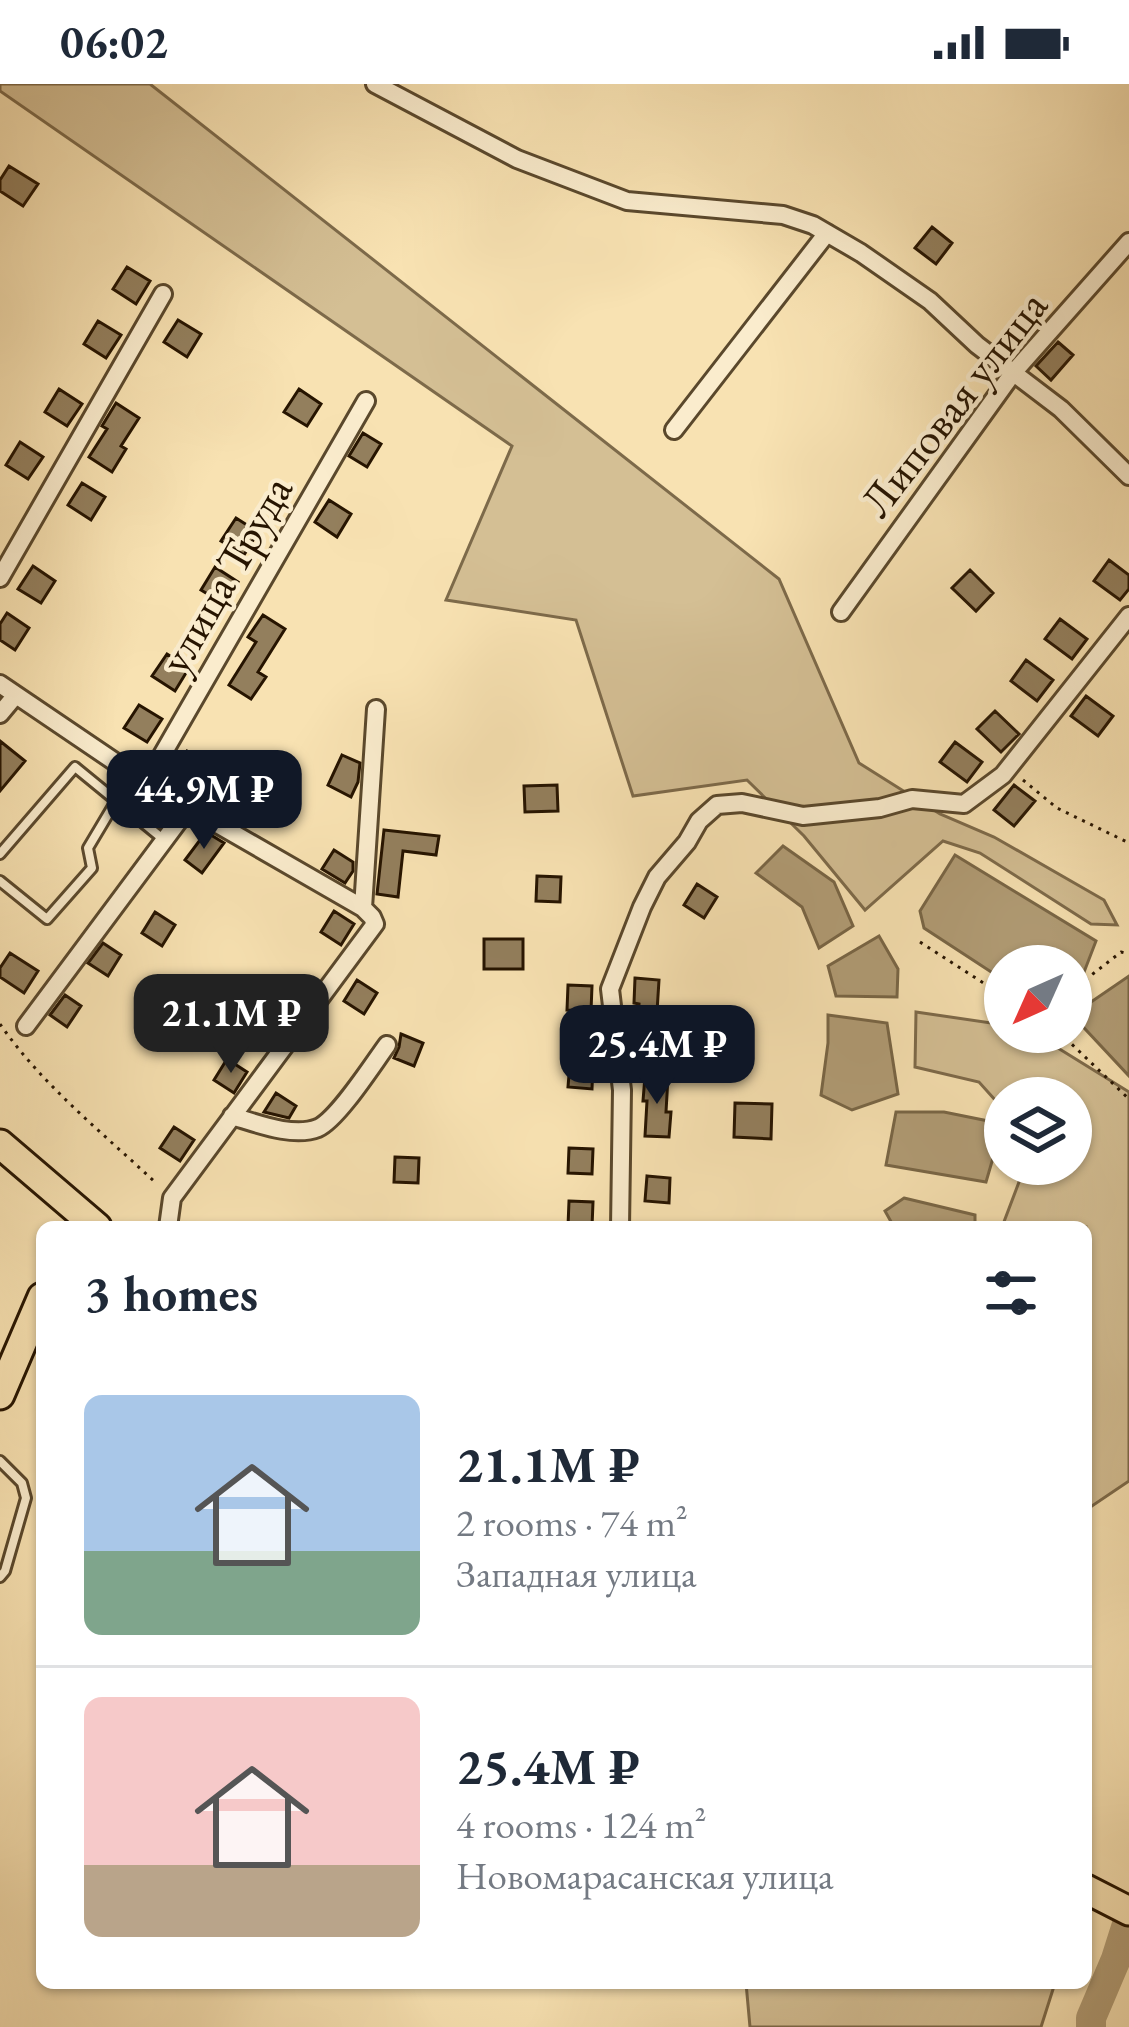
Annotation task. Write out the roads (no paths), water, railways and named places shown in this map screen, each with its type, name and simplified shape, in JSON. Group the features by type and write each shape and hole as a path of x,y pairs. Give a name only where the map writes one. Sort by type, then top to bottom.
{"main road":[{"path":"0,1144 83,1221"},
{"path":"0,1395 36,1311"},
{"path":"1092,1892 1129,1911"}],"street":[{"path":"375,84 518,159 627,201 783,215 813,225 930,301 977,345 1060,409 1129,476"},
{"path":"674,430 826,233"},
{"name":"Липовая улица","path":"841,612 1012,373 1129,242"},
{"path":"0,578 163,294"},
{"name":"улица Труда","path":"146,783 366,401"},
{"path":"620,1221 622,1090 610,989 657,877 699,821 717,805 742,803 803,816 880,808 912,799 964,804 1009,767 1129,616"},
{"path":"0,714 8,690 146,783 363,908 375,924 172,1198 169,1221"},
{"path":"363,908 376,709"},
{"path":"26,1026 189,807"},
{"path":"232,1116 283,1131 319,1127 347,1101 387,1045"}],"lane":[{"path":"0,854 75,767 164,840"},
{"path":"0,881 47,919 92,868 88,848 116,801"},
{"path":"0,1460 22,1483 26,1498 0,1577"}],"waterway":[{"path":"1091,2027 1129,1918"}]}
